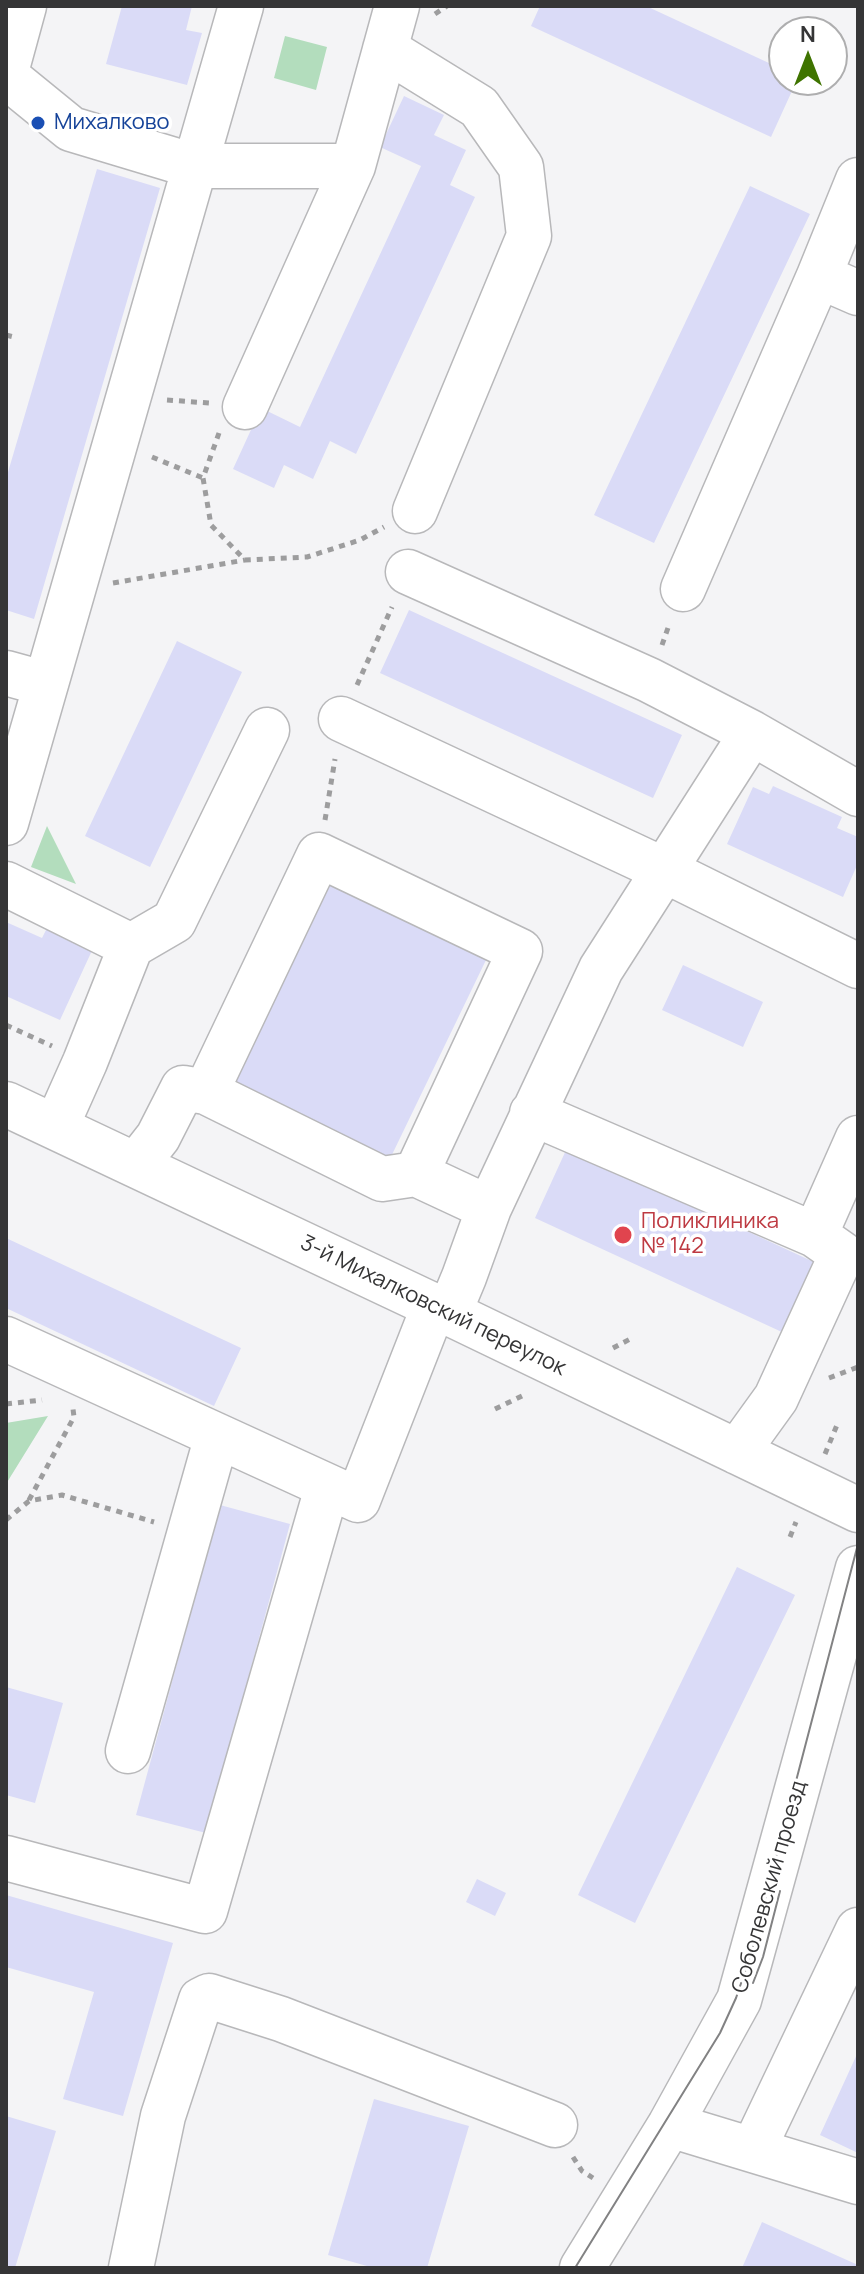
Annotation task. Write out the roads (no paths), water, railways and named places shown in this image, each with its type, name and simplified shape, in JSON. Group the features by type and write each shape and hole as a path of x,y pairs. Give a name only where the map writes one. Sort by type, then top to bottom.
{"street":[{"path":"24,6 6,74 71,129 194,166 353,166"},
{"path":"6,823 26,679 73,590 241,6"},
{"path":"245,407 353,166 397,6"},
{"path":"385,49 479,107 521,167 529,236 415,511"},
{"path":"683,589 858,180"},
{"path":"819,276 858,293"},
{"path":"408,572 649,680 752,733 858,794"},
{"path":"341,719 664,870 858,966"},
{"path":"56,1127 131,946 174,921 267,730"},
{"path":"6,1339 358,1500 442,1309 464,1277 489,1208 601,969 752,733"},
{"path":"206,1092 319,855 520,951 416,1174"},
{"path":"6,884 131,946"},
{"path":"136,1165 158,1137 183,1088 206,1092 382,1179 416,1174 489,1208"},
{"name":"3-й Михалковский переулок","path":"6,1104 442,1309 858,1510"},
{"path":"532,1113 815,1235 842,1254 776,1398 737,1452"},
{"path":"815,1235 858,1138"},
{"path":"128,1751 217,1436"},
{"path":"6,1858 205,1911 327,1488"},
{"name":"Соболевский проезд","path":"582,2268 670,2125 739,2000 858,1568"},
{"path":"753,2150 858,1930"},
{"path":"131,2268 163,2116 201,2000 209,1996 281,2019 555,2125"},
{"path":"670,2125 858,2182"}],"tram line":[{"path":"575,2268 720,2033 736,1998 750,1957 858,1544"},
{"path":"753,1983 780,1891"}],"place":[{"name":"Михалково","path":"38,123"},
{"name":"Поликлиника № 142","path":"623,1235"}]}
